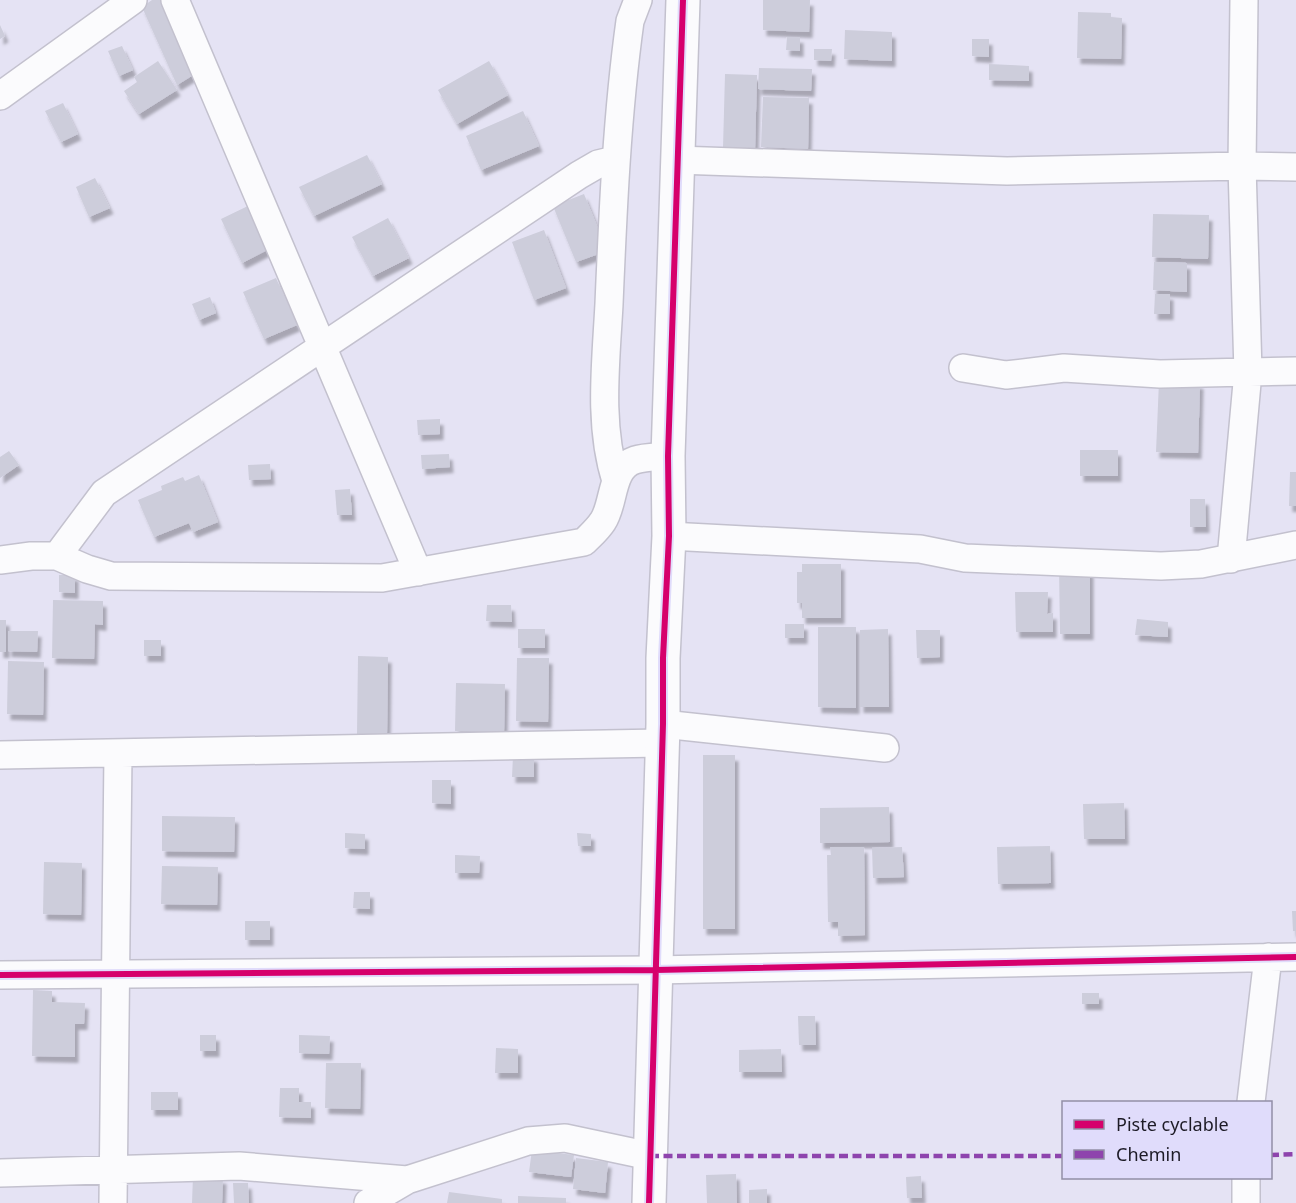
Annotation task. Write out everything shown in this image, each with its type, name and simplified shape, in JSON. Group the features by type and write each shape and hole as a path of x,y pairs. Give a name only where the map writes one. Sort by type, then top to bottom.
{"street":[{"path":"0,96 133,0"},
{"path":"175,0 418,572"},
{"path":"616,481 608,457 605,391 615,160 629,31 638,0"},
{"path":"649,1203 682,0"},
{"path":"1231,559 1248,372 1242,166 1244,0"},
{"path":"57,556 104,493 579,175 598,164 615,160"},
{"path":"677,160 1007,171 1296,167"},
{"path":"963,368 1006,375 1064,369 1160,374 1296,371"},
{"path":"0,560 31,556 57,556 111,576 382,578 584,542 605,520 616,481 622,469 633,460 668,456"},
{"path":"669,536 920,549 965,558 1161,566 1201,564 1296,545"},
{"path":"0,755 118,753 662,733 885,748"},
{"path":"113,1203 118,753"},
{"path":"1251,1101 1268,957"},
{"path":"0,975 655,970 1296,957"},
{"path":"368,1203 407,1180 528,1141 565,1138 650,1156"},
{"path":"0,1173 239,1166 407,1180"},
{"path":"1246,1179 1246,1203"}],"building":[{"path":"152,0 173,0 203,69 177,85 142,7"},
{"path":"763,0 810,0 809,32 763,30"},
{"path":"1078,12 1111,13 1111,17 1122,18 1121,59 1077,58"},
{"path":"0,25 5,36 0,39"},
{"path":"845,30 892,32 892,61 844,59"},
{"path":"787,37 800,37 800,51 786,50"},
{"path":"972,39 989,39 989,57 972,56"},
{"path":"122,46 133,70 119,76 108,51"},
{"path":"814,49 832,49 831,61 814,60"},
{"path":"158,61 177,90 139,114 124,91 137,82 134,77"},
{"path":"489,61 508,95 457,124 438,90"},
{"path":"989,64 1029,66 1029,81 989,80"},
{"path":"759,68 812,69 811,91 758,89"},
{"path":"725,74 757,75 755,149 723,148"},
{"path":"763,97 809,98 808,149 761,147"},
{"path":"63,103 78,134 61,142 45,111"},
{"path":"523,111 539,146 481,170 466,136"},
{"path":"367,155 382,184 314,216 299,187"},
{"path":"95,178 110,208 89,217 76,187"},
{"path":"584,194 607,251 576,262 553,206"},
{"path":"250,205 271,248 242,263 221,219"},
{"path":"1153,214 1209,215 1208,259 1152,257"},
{"path":"388,218 409,258 373,276 352,237"},
{"path":"544,230 566,288 534,300 512,242"},
{"path":"1154,262 1187,263 1187,292 1153,290"},
{"path":"276,278 297,325 264,339 243,292"},
{"path":"1155,294 1170,294 1170,314 1154,314"},
{"path":"210,297 216,313 199,320 192,304"},
{"path":"1159,381 1200,383 1198,453 1156,452"},
{"path":"440,419 440,434 418,435 417,420"},
{"path":"1080,450 1118,450 1118,476 1080,476"},
{"path":"9,451 19,465 0,478 0,457"},
{"path":"449,454 450,467 422,469 421,455"},
{"path":"270,464 271,479 249,480 248,465"},
{"path":"1290,472 1296,472 1296,506 1289,506"},
{"path":"199,475 218,522 193,532 189,523 154,537 138,500 162,490 161,486 183,477 185,481"},
{"path":"350,489 352,515 337,515 335,490"},
{"path":"1190,499 1205,499 1206,527 1190,527"},
{"path":"802,564 841,564 841,618 802,618 802,603 797,603 797,572 802,572"},
{"path":"1059,565 1090,565 1090,634 1060,634"},
{"path":"59,575 75,575 75,593 59,592"},
{"path":"1015,592 1048,592 1047,614 1053,613 1053,632 1016,632"},
{"path":"53,600 103,601 103,625 95,624 94,659 52,658"},
{"path":"487,605 511,605 512,622 486,621"},
{"path":"1137,619 1168,622 1168,637 1135,635"},
{"path":"0,620 6,620 6,652 0,652"},
{"path":"785,624 804,624 804,638 785,638"},
{"path":"818,627 856,627 856,708 818,707"},
{"path":"518,629 545,629 545,648 518,648"},
{"path":"888,629 889,707 860,707 860,630"},
{"path":"916,630 940,630 940,657 917,658"},
{"path":"8,631 38,631 37,652 8,651"},
{"path":"144,640 161,640 161,656 144,656"},
{"path":"358,656 388,657 387,734 357,734"},
{"path":"517,658 549,658 548,722 516,721"},
{"path":"8,661 44,662 43,715 7,714"},
{"path":"456,683 505,684 504,732 455,731"},
{"path":"703,755 735,755 735,929 703,929"},
{"path":"513,756 534,756 534,777 512,777"},
{"path":"432,780 451,780 451,804 432,803"},
{"path":"1124,803 1125,839 1084,839 1083,804"},
{"path":"889,807 890,842 820,843 820,808"},
{"path":"162,816 235,817 234,852 162,851"},
{"path":"345,833 365,834 365,849 345,848"},
{"path":"577,833 591,834 591,846 578,846"},
{"path":"1050,846 1051,883 998,884 997,847"},
{"path":"830,847 864,847 865,935 838,936 838,922 828,922 827,855 831,855"},
{"path":"902,847 904,877 873,878 872,848"},
{"path":"455,855 480,856 479,873 455,873"},
{"path":"44,862 82,863 81,915 43,914"},
{"path":"162,866 218,867 217,905 161,904"},
{"path":"354,892 370,892 370,909 353,908"},
{"path":"1292,911 1296,911 1296,931 1293,931"},
{"path":"245,921 270,921 270,940 245,940"},
{"path":"33,990 52,991 52,1002 85,1003 84,1024 75,1024 75,1057 32,1056"},
{"path":"1082,993 1099,993 1099,1004 1082,1004"},
{"path":"798,1016 815,1016 816,1045 799,1045"},
{"path":"200,1035 216,1035 216,1051 200,1051"},
{"path":"299,1035 330,1036 329,1054 299,1053"},
{"path":"496,1048 518,1049 518,1073 495,1073"},
{"path":"781,1049 782,1072 739,1072 739,1050"},
{"path":"326,1063 361,1063 360,1109 325,1108"},
{"path":"280,1088 299,1088 299,1102 311,1102 311,1118 279,1117"},
{"path":"151,1092 178,1092 178,1110 151,1110"},
{"path":"532,1150 574,1155 571,1177 529,1172"},
{"path":"576,1158 608,1162 605,1193 573,1189"},
{"path":"736,1174 737,1203 707,1203 706,1175"},
{"path":"193,1176 223,1178 222,1203 192,1203"},
{"path":"921,1176 922,1198 907,1198 906,1177"},
{"path":"233,1183 248,1183 249,1203 234,1203"},
{"path":"767,1189 767,1203 749,1203 749,1190"},
{"path":"449,1192 502,1199 502,1203 447,1203"},
{"path":"518,1196 566,1198 566,1203 518,1203"}],"marked path":[{"path":"1272,1155 1296,1154"},
{"path":"650,1156 1062,1156"}],"cycle path":[{"path":"649,1203 663,658 669,536 668,456 683,0"},
{"path":"0,975 655,970 1296,957"}]}
